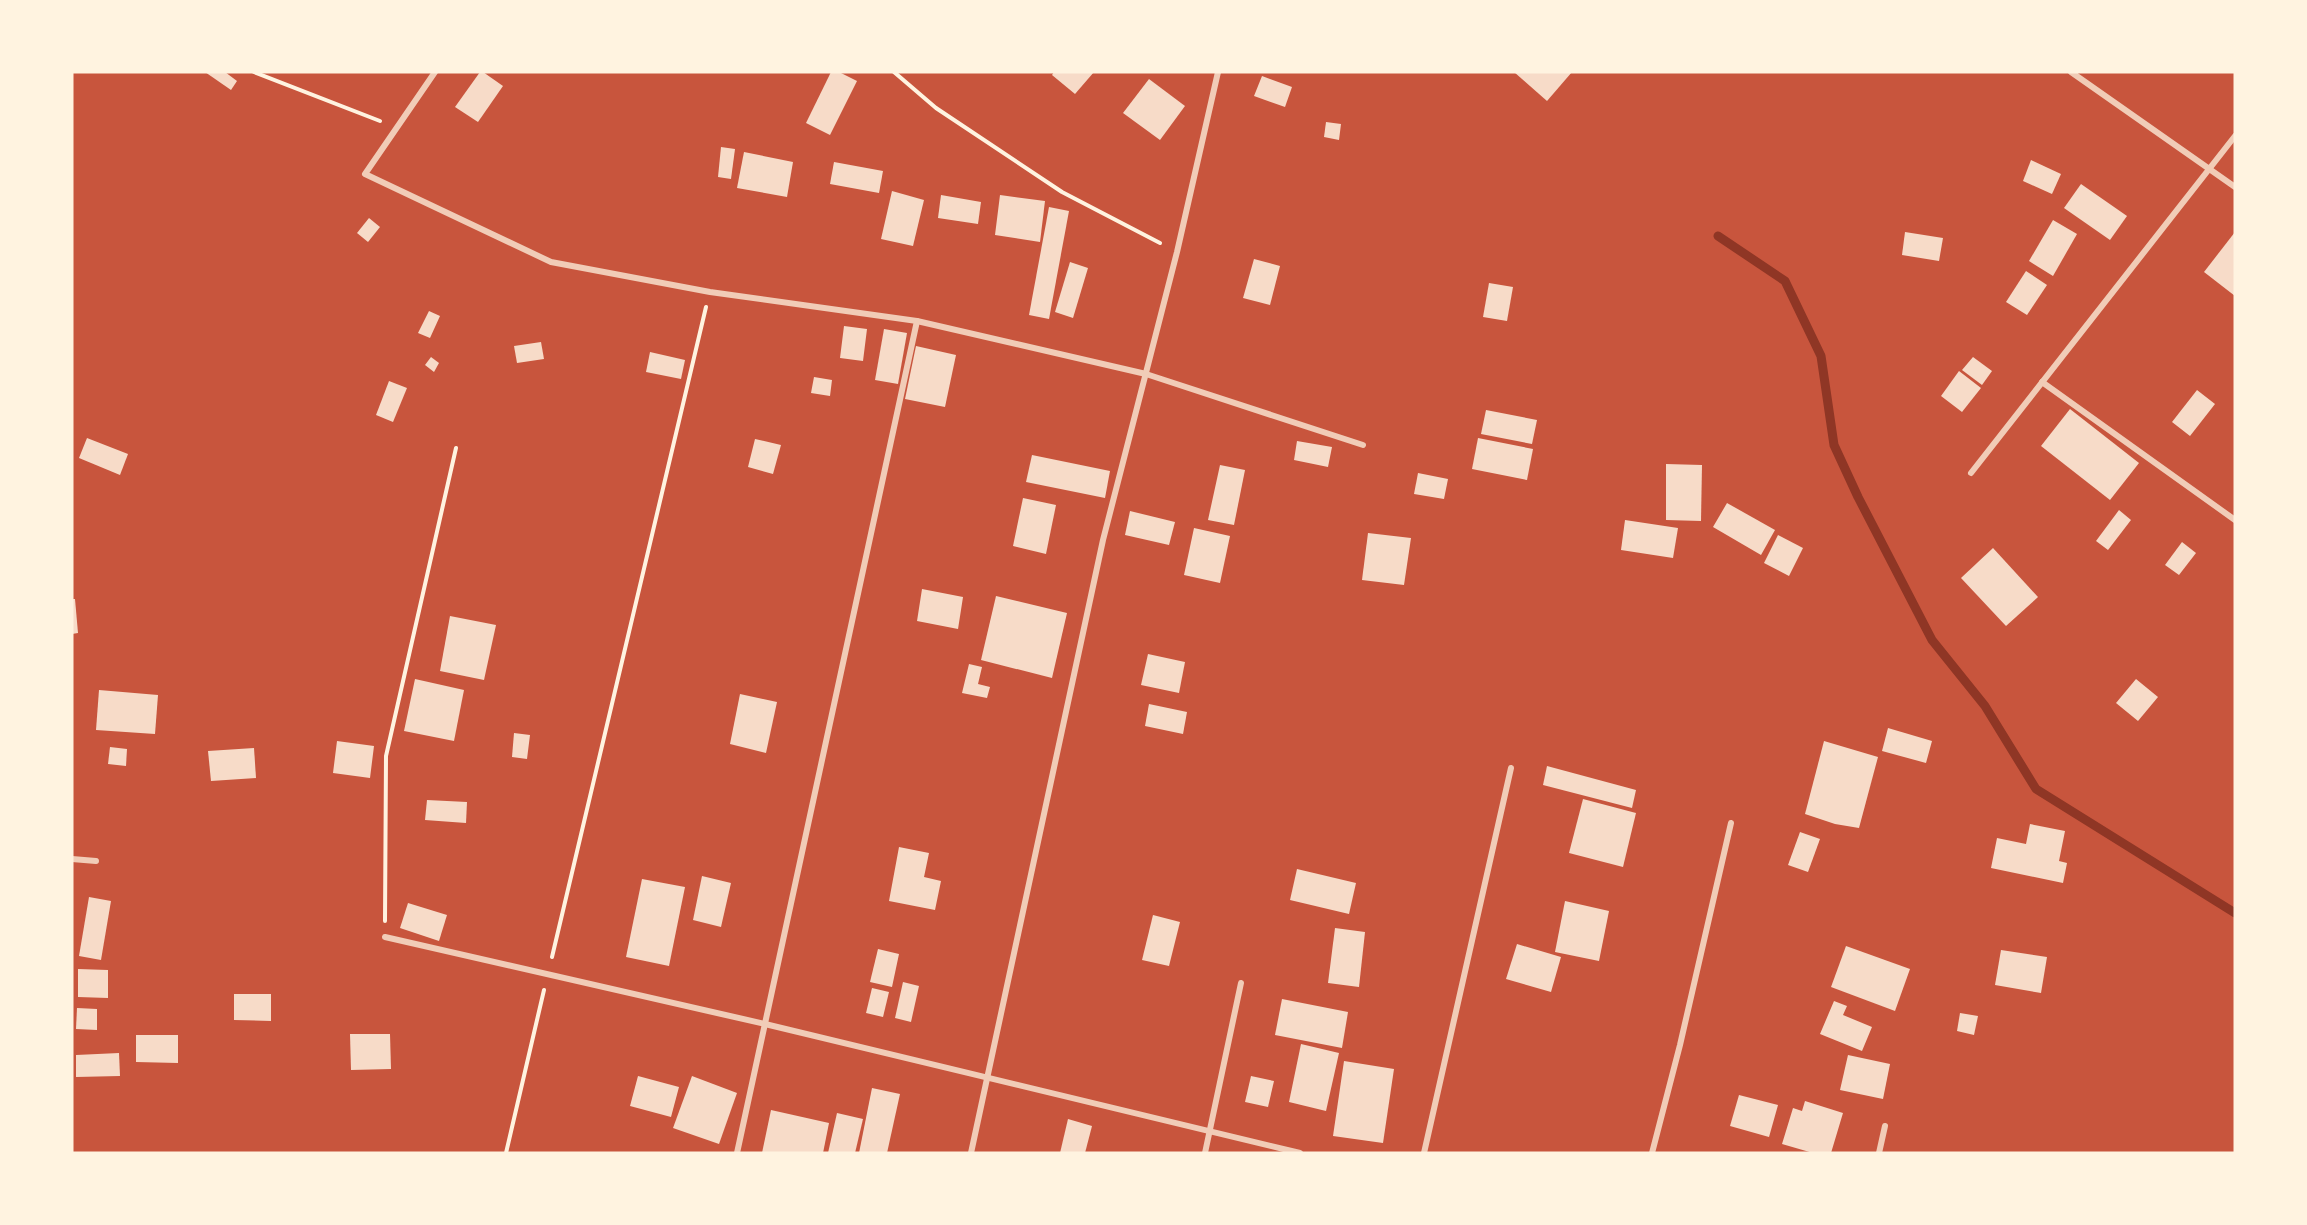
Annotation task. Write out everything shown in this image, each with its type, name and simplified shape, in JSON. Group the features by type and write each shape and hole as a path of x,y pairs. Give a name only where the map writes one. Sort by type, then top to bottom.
{"street":[{"path":"435,72 365,174 551,262 710,292 917,321 1146,375 1363,445"},
{"path":"971,1153 1102,540 1177,252 1218,72"},
{"path":"2071,72 2235,187"},
{"path":"1971,473 2235,136"},
{"path":"737,1153 917,321"},
{"path":"2042,382 2235,520"},
{"path":"1424,1153 1511,768"},
{"path":"1652,1153 1680,1045 1731,824"},
{"path":"72,860 96,861"},
{"path":"385,937 765,1024 1300,1153"},
{"path":"1204,1153 1241,983"},
{"path":"1879,1153 1885,1126"}],"path":[{"path":"254,72 397,128"},
{"path":"894,72 936,108 1062,192 1177,252"},
{"path":"506,1153 710,292"},
{"path":"385,937 386,756 456,448"}],"building":[{"path":"205,72 225,72 237,81 231,90"},
{"path":"480,72 503,86 478,122 455,107"},
{"path":"831,72 839,72 857,81 830,135 806,123"},
{"path":"1054,72 1094,72 1075,94 1052,75"},
{"path":"1514,72 1572,72 1547,101"},
{"path":"1262,76 1292,87 1285,107 1254,96"},
{"path":"1149,79 1185,106 1160,140 1123,113"},
{"path":"1326,122 1341,124 1339,140 1324,137"},
{"path":"721,147 735,149 731,179 718,177"},
{"path":"744,152 793,162 787,197 737,188"},
{"path":"2031,160 2061,174 2052,194 2023,181"},
{"path":"834,162 883,171 879,193 830,184"},
{"path":"2081,184 2127,216 2110,240 2064,208"},
{"path":"892,191 924,200 913,246 881,239"},
{"path":"941,195 981,202 978,224 938,218"},
{"path":"1000,195 1045,201 1040,242 995,235"},
{"path":"1049,207 1069,211 1049,319 1029,315"},
{"path":"369,218 380,227 368,242 357,233"},
{"path":"2053,220 2077,234 2053,276 2029,261"},
{"path":"1905,232 1943,238 1939,261 1902,255"},
{"path":"2235,232 2235,296 2204,272"},
{"path":"1254,259 1280,266 1270,305 1243,298"},
{"path":"1070,262 1088,268 1073,318 1055,312"},
{"path":"2026,271 2047,285 2027,315 2006,302"},
{"path":"1489,283 1513,287 1507,321 1483,317"},
{"path":"429,311 440,316 430,338 418,333"},
{"path":"844,326 867,329 863,361 840,358"},
{"path":"884,329 907,333 898,384 875,380"},
{"path":"541,342 544,359 517,363 514,346"},
{"path":"916,346 956,355 945,407 905,399"},
{"path":"650,352 685,360 681,379 646,372"},
{"path":"431,357 439,363 434,372 425,365"},
{"path":"1973,357 1992,371 1982,385 1962,370"},
{"path":"1959,371 1981,388 1962,412 1941,396"},
{"path":"814,377 832,380 830,396 811,393"},
{"path":"389,381 407,388 393,422 376,415"},
{"path":"2197,390 2215,404 2190,436 2172,422"},
{"path":"2070,409 2139,463 2110,500 2041,446"},
{"path":"1486,410 1537,420 1532,444 1481,434"},
{"path":"87,438 128,454 120,475 79,458"},
{"path":"1478,438 1533,449 1527,480 1472,469"},
{"path":"755,439 781,445 773,474 748,467"},
{"path":"1297,441 1332,447 1328,467 1294,460"},
{"path":"1032,455 1110,471 1105,498 1026,482"},
{"path":"1666,464 1702,465 1701,521 1666,520"},
{"path":"1220,465 1245,470 1234,525 1208,520"},
{"path":"1418,473 1448,479 1444,499 1414,494"},
{"path":"1023,498 1056,505 1046,554 1013,546"},
{"path":"1727,503 1775,530 1761,555 1713,527"},
{"path":"2119,510 2131,520 2108,550 2096,541"},
{"path":"1130,511 1175,522 1169,545 1125,535"},
{"path":"1625,520 1678,528 1673,558 1621,550"},
{"path":"1194,528 1230,536 1220,583 1184,575"},
{"path":"1368,533 1411,538 1404,585 1362,580"},
{"path":"1778,535 1803,548 1789,576 1764,563"},
{"path":"2182,542 2196,553 2179,575 2165,565"},
{"path":"1993,548 2038,597 2006,626 1961,578"},
{"path":"922,589 963,597 958,629 917,621"},
{"path":"996,596 1067,613 1052,678 981,660"},
{"path":"72,599 75,599 78,633 72,634"},
{"path":"450,616 496,625 484,680 440,671"},
{"path":"1148,654 1185,662 1179,693 1141,685"},
{"path":"969,664 982,667 978,684 990,687 987,698 962,693"},
{"path":"415,679 464,690 454,741 404,731"},
{"path":"2136,679 2158,697 2138,721 2116,703"},
{"path":"99,690 158,695 155,734 96,730"},
{"path":"740,694 777,702 766,753 730,744"},
{"path":"1149,704 1187,712 1183,734 1145,726"},
{"path":"1888,728 1932,741 1926,763 1882,751"},
{"path":"514,733 530,735 527,759 512,757"},
{"path":"337,741 374,746 370,778 333,773"},
{"path":"1824,741 1878,757 1859,828 1835,824 1805,814"},
{"path":"110,747 127,749 126,766 108,764"},
{"path":"254,748 256,778 211,781 208,751"},
{"path":"1547,766 1636,790 1632,808 1543,785"},
{"path":"1583,799 1636,813 1623,867 1569,853"},
{"path":"427,800 467,802 466,823 425,820"},
{"path":"2030,824 2065,831 2059,861 2067,863 2063,883 1991,868 1997,838 2026,844"},
{"path":"1800,832 1820,839 1808,872 1788,865"},
{"path":"899,847 929,853 924,877 941,881 935,910 889,901"},
{"path":"1297,869 1356,883 1349,914 1290,900"},
{"path":"702,876 731,883 721,927 693,920"},
{"path":"642,879 685,887 669,966 626,957"},
{"path":"89,897 111,901 101,960 79,956"},
{"path":"1565,901 1609,911 1599,961 1555,952"},
{"path":"408,903 447,915 439,941 400,928"},
{"path":"1153,915 1180,922 1169,966 1142,960"},
{"path":"1335,928 1365,932 1359,987 1328,983"},
{"path":"1517,944 1561,957 1551,992 1506,979"},
{"path":"1846,946 1910,969 1895,1011 1831,987"},
{"path":"878,949 899,954 892,987 870,982"},
{"path":"2001,950 2047,957 2041,993 1995,985"},
{"path":"78,969 108,970 108,998 78,997"},
{"path":"903,982 919,986 911,1022 895,1018"},
{"path":"872,988 889,992 883,1017 866,1013"},
{"path":"234,994 271,994 271,1021 234,1020"},
{"path":"1282,999 1348,1012 1342,1048 1275,1035"},
{"path":"1834,1001 1847,1006 1843,1015 1872,1027 1862,1051 1820,1034"},
{"path":"77,1008 97,1009 97,1030 76,1029"},
{"path":"1960,1013 1978,1016 1974,1035 1957,1031"},
{"path":"350,1034 390,1034 391,1069 351,1070"},
{"path":"136,1035 178,1035 178,1063 136,1062"},
{"path":"1301,1044 1339,1053 1326,1111 1289,1102"},
{"path":"119,1053 120,1076 76,1077 76,1055"},
{"path":"1848,1055 1890,1064 1883,1099 1840,1090"},
{"path":"1344,1061 1394,1069 1383,1143 1333,1136"},
{"path":"638,1076 679,1087 671,1117 630,1106"},
{"path":"692,1076 737,1093 719,1144 673,1128"},
{"path":"1251,1076 1274,1081 1268,1107 1245,1102"},
{"path":"872,1088 900,1094 887,1153 859,1153"},
{"path":"1739,1095 1778,1105 1769,1137 1730,1126"},
{"path":"1805,1101 1843,1113 1831,1153 1813,1153 1782,1144 1793,1108 1802,1111"},
{"path":"771,1110 829,1123 823,1153 762,1153"},
{"path":"837,1113 863,1119 855,1153 828,1153"},
{"path":"1068,1119 1092,1126 1085,1153 1060,1153"}],"waterway":[{"path":"1718,236 1785,281 1821,356 1834,445 1858,497 1932,640 1985,706 2036,789 2235,913"}]}
